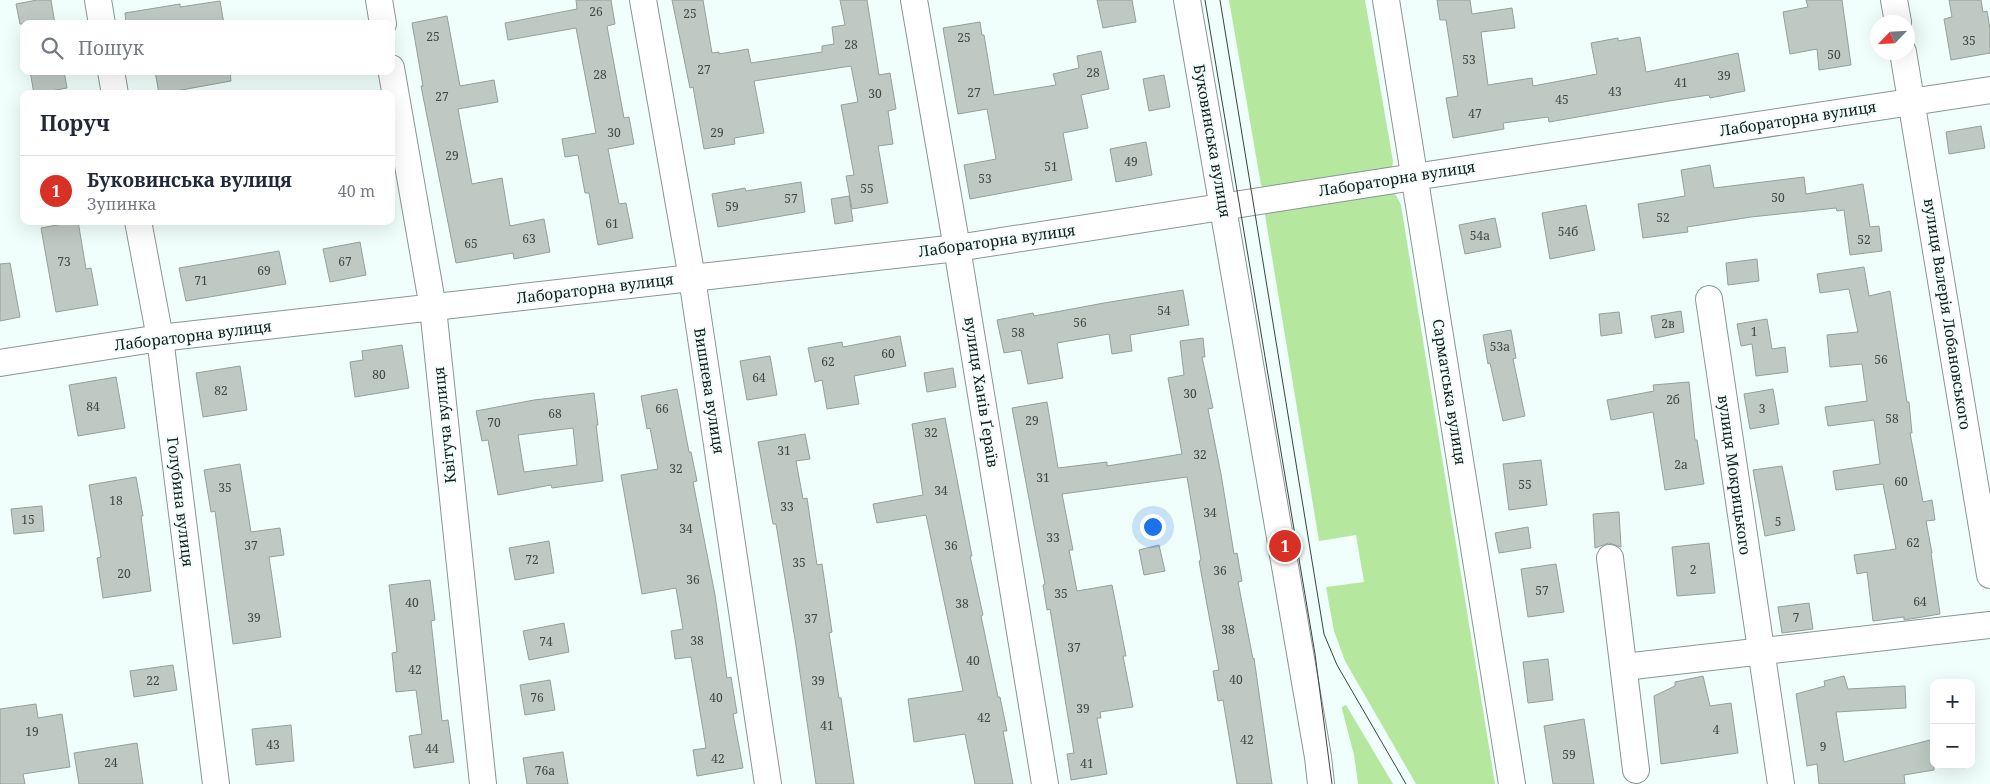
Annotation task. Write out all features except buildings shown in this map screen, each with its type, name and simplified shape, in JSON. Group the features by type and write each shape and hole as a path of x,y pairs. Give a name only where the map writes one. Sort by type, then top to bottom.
{"street":[{"path":"98,0 101,20"},
{"path":"379,0 383,20"},
{"name":"Вишнева вулиця","path":"643,0 692,278 768,784"},
{"name":"вулиця Ханів Ґераїв","path":"914,0 957,248 1045,784"},
{"name":"Буковинська вулиця","path":"1187,0 1318,757 1320,784"},
{"name":"Сарматська вулиця","path":"1386,0 1512,784"},
{"path":"1894,0 1897,15"},
{"name":"вулиця Валерія Лобановського","path":"1904,60 1990,575"},
{"path":"112,75 114,90"},
{"name":"Квітуча вулиця","path":"392,75 395,90"},
{"name":"Лабораторна вулиця","path":"0,363 160,338 957,248 1990,90"},
{"name":"Квітуча вулиця","path":"395,91 433,308 482,784"},
{"name":"Голубина вулиця","path":"139,225 160,338 216,784"},
{"name":"вулиця Мокрицького","path":"1709,299 1780,784"},
{"path":"1610,558 1636,770"},
{"path":"1624,666 1990,625"}],"green space":[{"path":"1229,0 1365,0 1393,161 1392,168 1264,190 1261,185"},
{"path":"1384,190 1396,195 1401,205 1495,784 1416,784 1345,661 1334,631 1326,587 1364,582 1356,535 1319,541 1265,215 1267,209"},
{"path":"1346,705 1393,784 1358,784 1354,755 1342,709"}],"tram line":[{"path":"1205,0 1315,654 1332,784"},
{"path":"1220,0 1324,634 1337,665 1406,784"}],"place":[{"name":"Буковинська вулиця","path":"1285,546"}]}
